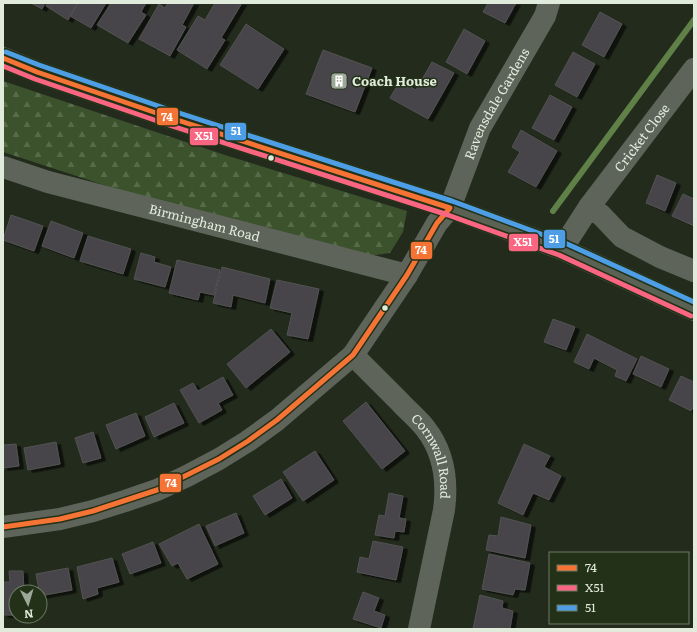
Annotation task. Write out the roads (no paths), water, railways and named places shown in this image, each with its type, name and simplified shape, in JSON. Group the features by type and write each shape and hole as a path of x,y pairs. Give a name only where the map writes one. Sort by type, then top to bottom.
{"highway":[{"path":"3,58 37,72 171,118 450,208 562,249 694,310"}],"street":[{"name":"Ravensdale Gardens","path":"450,208 480,128 545,16 549,3"},
{"name":"Cricket Close","path":"562,249 589,207 694,69"},
{"name":"Birmingham Road","path":"3,167 48,182 407,275"},
{"path":"589,207 601,215 622,236 660,257 694,271"},
{"path":"3,527 60,519 93,511 157,490 188,476 248,441 277,420 353,355 407,275 437,223 450,208"},
{"name":"Cornwall Road","path":"353,355 425,428 442,459 446,493 444,510 419,629"}],"waterway":[{"path":"553,211 694,20"}],"place":[{"name":"Coach House","path":"339,81"}]}
